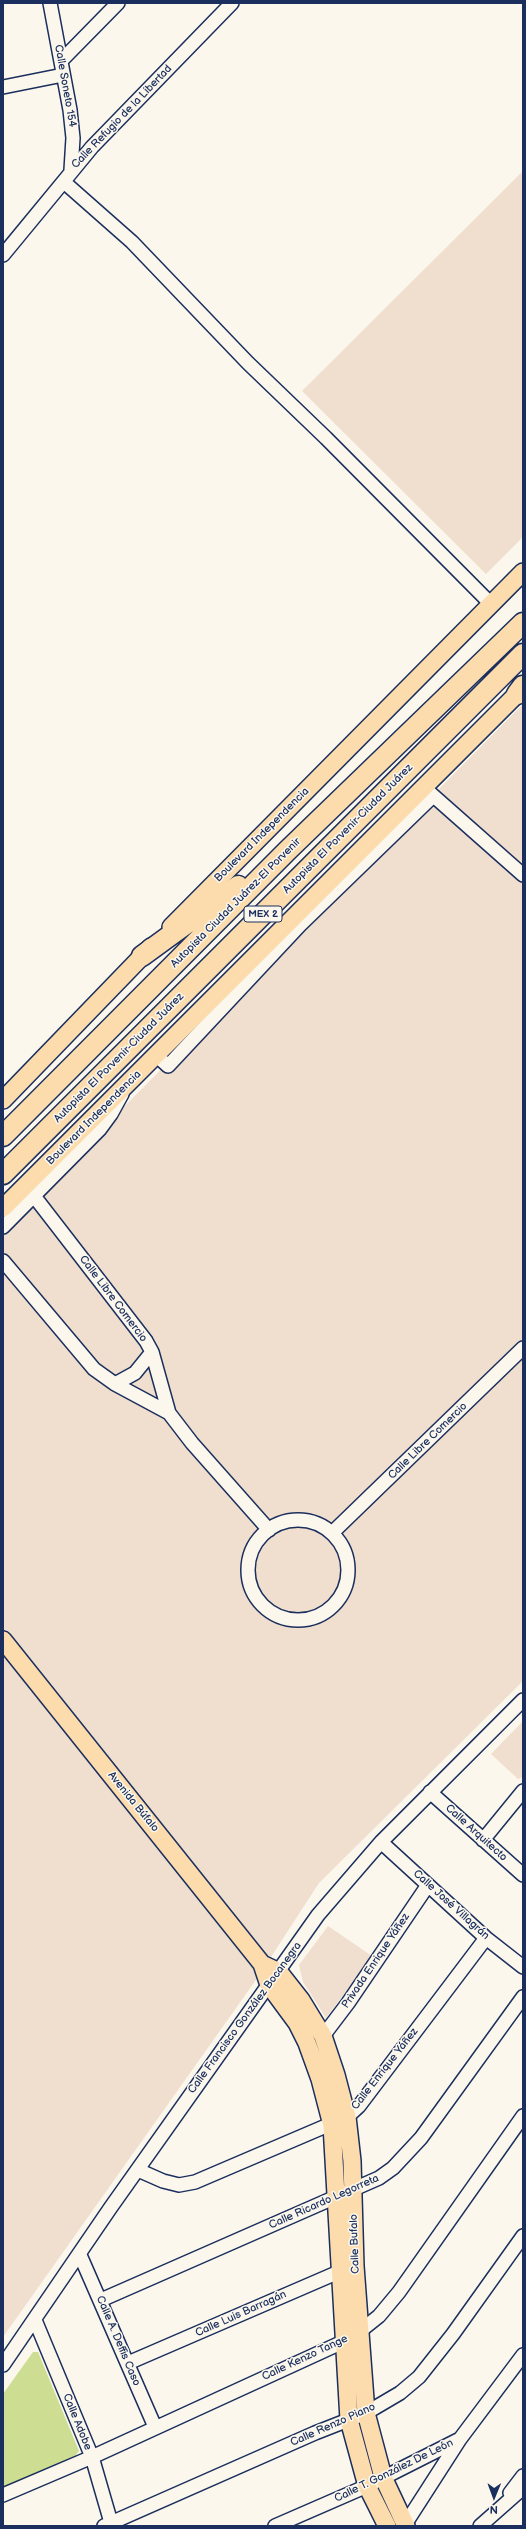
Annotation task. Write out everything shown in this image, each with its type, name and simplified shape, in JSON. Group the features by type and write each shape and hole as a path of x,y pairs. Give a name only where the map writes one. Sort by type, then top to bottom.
{"highway":[{"name":"Autopista Ciudad Juárez-El Porvenir","path":"3,1136 288,850 523,623"},
{"name":"Autopista El Porvenir-Ciudad Juárez","path":"3,1174 523,654"},
{"path":"142,956 288,850"}],"main road":[{"name":"Boulevard Independencia","path":"3,1100 142,956 523,572"},
{"name":"Boulevard Independencia","path":"8,1209 127,1083 162,1061 319,899 428,792 521,689"},
{"name":"Avenida Búfalo","path":"3,1640 262,1964 269,1985"},
{"name":"Avenida Búfalo","path":"262,1964 279,1972"},
{"name":"Calle Bufalo","path":"279,1972 302,2000 323,2036 347,2117 353,2189 348,2268"},
{"name":"Calle Bufalo","path":"269,1985 297,2023 307,2043 320,2080 332,2125 336,2197 348,2268 352,2336 349,2420 367,2486 387,2526"},
{"name":"Calle Bufalo","path":"352,2336 366,2414 383,2477 405,2525"}],"street":[{"name":"Calle Soneto 154","path":"50,3 73,138 71,170"},
{"path":"61,61 118,3"},
{"name":"Calle Refugio de la Libertad","path":"3,255 64,182 71,170 232,3"},
{"path":"3,87 63,75"},
{"path":"64,182 132,242 248,363 326,438 491,604"},
{"path":"428,792 523,875"},
{"path":"3,1227 8,1209 34,1196 100,1129 111,1114 127,1083"},
{"name":"Calle Libre Comercio","path":"34,1196 129,1317 152,1352 168,1413"},
{"name":"Calle Libre Comercio","path":"3,1261 94,1369 115,1384 168,1413 192,1443 269,1530"},
{"name":"Calle Libre Comercio","path":"332,1533 523,1348"},
{"path":"115,1384 135,1373 152,1352"},
{"path":"300,1520 317,1524 332,1533 342,1547 348,1563 344,1589 335,1603 321,1614 295,1619 270,1610 257,1598 250,1582 250,1557 257,1542 269,1530 284,1522 300,1520"},
{"name":"Calle Francisco González Bocanegra","path":"3,2365 138,2170 318,1915 381,1842 523,1700"},
{"path":"483,1840 523,1791"},
{"name":"Calle Arquitecto","path":"430,1792 523,1875"},
{"name":"Calle José Villagrán","path":"381,1842 486,1938 523,1966"},
{"name":"Privada Enrique Yáñez","path":"323,2036 352,1998 428,1885"},
{"name":"Calle Enrique Yáñez","path":"138,2170 163,2181 179,2185 195,2182 332,2125 347,2117 359,2106 486,1938"},
{"name":"Calle Ricardo Legorreta","path":"101,2300 379,2178 408,2154 478,2062 523,1997"},
{"name":"Calle Kenzo Tange","path":"3,2495 92,2457 352,2336 379,2316 399,2292 523,2116"},
{"name":"Calle Renzo Piano","path":"109,2525 349,2420 366,2414 400,2393 419,2377 454,2334 523,2236"},
{"name":"Calle A. Deffis Caso","path":"80,2255 101,2300 155,2427"},
{"name":"Calle Luis Barragán","path":"128,2363 348,2268"},
{"name":"Calle Adobe","path":"35,2320 92,2457 109,2525"},
{"name":"Calle T. González De León","path":"276,2526 367,2486 460,2439 523,2355"},
{"path":"405,2525 460,2439"},
{"path":"504,2503 523,2476"},
{"path":"480,2526 504,2503 523,2488"}],"shaded area":[{"path":"523,171 523,537 486,574 302,391"},
{"path":"523,704 523,1681 319,1883 258,1977 3,2337 3,1229"},
{"path":"523,1721 523,1777 518,1779 491,1754"},
{"path":"328,1926 372,1956 326,2018 303,1982 299,1965"}],"green space":[{"path":"33,2352 38,2352 79,2451 75,2456 3,2488 3,2394"}]}
